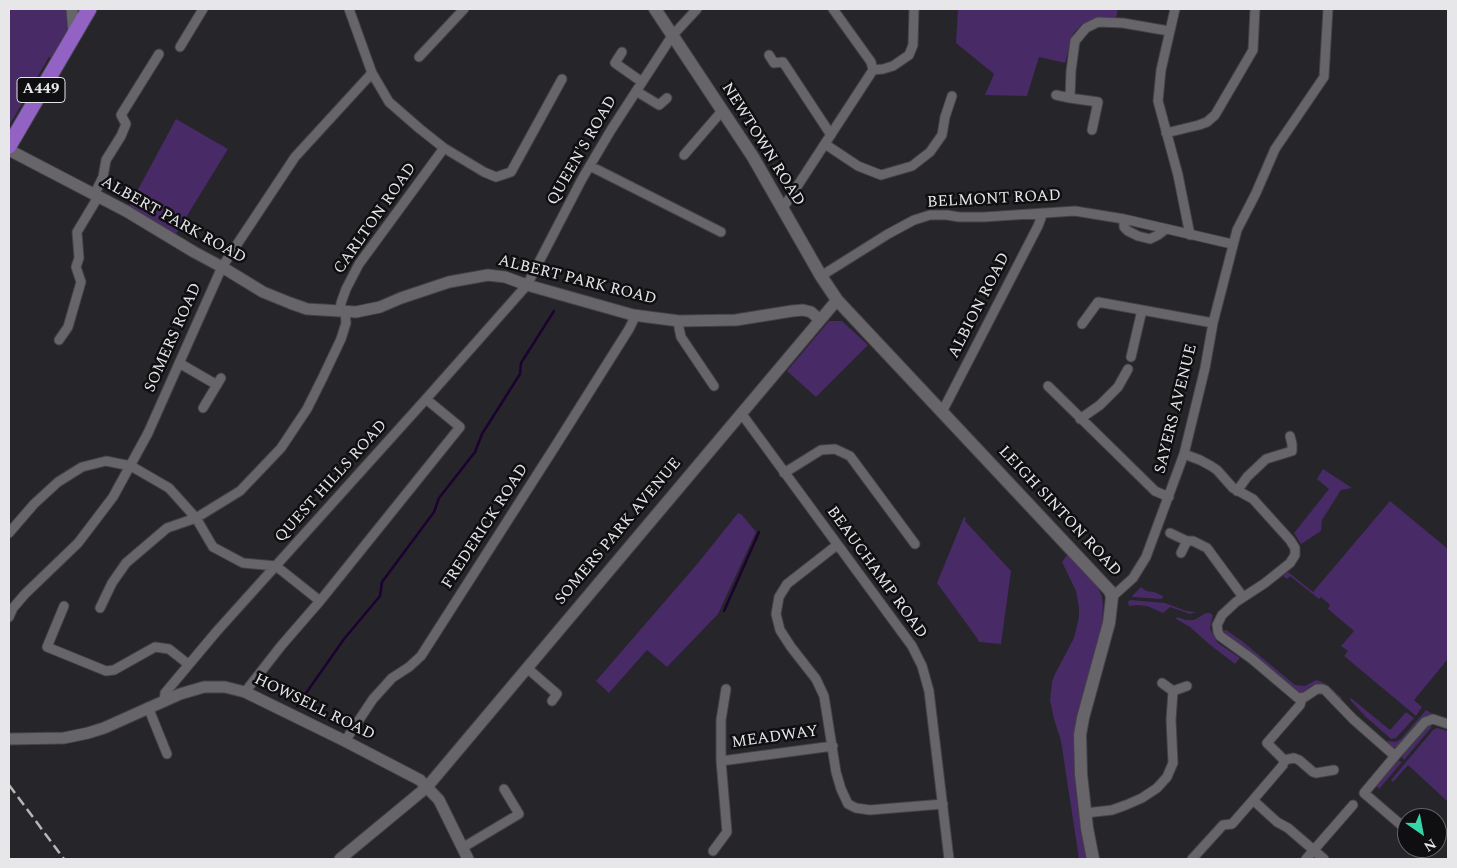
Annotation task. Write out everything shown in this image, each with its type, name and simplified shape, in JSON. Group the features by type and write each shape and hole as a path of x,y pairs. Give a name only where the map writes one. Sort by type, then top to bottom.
{"highway":[{"name":"A449","path":"9,146 89,9"}],"main road":[{"name":"NEWTOWN ROAD","path":"655,9 752,157 837,300"},
{"name":"LEIGH SINTON ROAD","path":"837,300 1110,591 1112,596 1106,639 1083,718 1080,735 1081,774 1093,859"}],"street":[{"path":"72,9 74,34"},
{"path":"180,47 203,9"},
{"path":"349,9 372,73 389,102 444,148 496,177 512,172 558,81"},
{"path":"419,57 464,9"},
{"name":"QUEEN'S ROAD","path":"527,285 611,130 672,36 697,9"},
{"path":"782,208 873,70 871,62 833,9"},
{"path":"873,70 893,66 909,55 913,45 914,9"},
{"path":"1175,9 1161,70 1158,101 1178,175 1190,235"},
{"path":"1166,133 1199,125 1207,122 1215,115 1252,50 1255,9"},
{"name":"SAYERS AVENUE","path":"1112,596 1133,578 1146,557 1184,454 1213,323 1237,230 1275,149 1324,77 1328,9"},
{"path":"1070,98 1075,41 1086,28 1098,22 1106,22 1169,31"},
{"path":"622,52 614,63 642,82"},
{"path":"59,340 68,327 80,282 76,266 79,258 77,232 96,196 103,177 106,160 126,124 121,115 159,54"},
{"path":"769,55 774,63 783,62 831,135"},
{"name":"SOMERS ROAD","path":"9,617 13,608 25,594 78,543 113,497 148,434 222,267 294,157 372,73"},
{"path":"636,91 656,109 666,98"},
{"path":"1056,95 1098,102 1092,130"},
{"path":"825,144 858,166 881,175 912,166 930,152 942,134 952,96"},
{"path":"684,155 722,111"},
{"name":"CARLTON ROAD","path":"100,608 112,583 126,563 167,528 196,518 240,491 281,448 307,409 341,338 346,323 341,303 359,264 444,148"},
{"name":"ALBERT PARK ROAD","path":"9,150 126,210 263,292 307,308 343,312 380,308 432,287 488,275 505,277 633,315 679,321 736,320 804,310 811,312 820,320"},
{"path":"590,166 721,232"},
{"name":"BELMONT ROAD","path":"821,276 914,220 930,215 968,217 1075,211 1124,219 1232,244"},
{"name":"ALBION ROAD","path":"942,412 1038,226 1042,213"},
{"path":"1124,219 1124,227 1128,232 1150,239 1166,229"},
{"name":"QUEST HILLS ROAD","path":"164,700 165,693 188,664 527,285"},
{"name":"SOMERS PARK AVENUE","path":"340,859 427,787 563,623 837,300"},
{"path":"1082,324 1090,310 1098,302 1213,323"},
{"path":"1130,358 1142,310"},
{"name":"FREDERICK ROAD","path":"345,740 372,699 392,678 422,656 618,346 633,321 633,315"},
{"path":"679,321 681,337 710,372 714,386"},
{"path":"179,363 219,381 203,408"},
{"path":"1080,419 1100,405 1118,387 1128,369"},
{"path":"1048,386 1155,491 1169,497"},
{"path":"245,692 460,427 426,399"},
{"name":"BEAUCHAMP ROAD","path":"741,413 912,646 922,666 929,691 949,859"},
{"path":"1237,491 1250,473 1266,459 1292,451 1290,436"},
{"path":"784,473 821,450 835,449 850,456 915,544"},
{"path":"1184,454 1211,466 1237,491 1253,500 1290,540 1295,548 1295,555 1290,563 1229,608 1219,618 1217,625 1220,636 1252,659 1295,696 1302,698"},
{"path":"9,533 34,504 58,482 82,467 106,461 131,466 169,488 196,518 213,547 242,563 276,566 320,601"},
{"path":"1170,533 1187,541 1203,545 1210,550 1243,597"},
{"path":"1182,553 1187,541"},
{"path":"837,545 787,584 779,597 776,614 780,630 790,647 816,680 824,696 841,790 848,804 856,808 870,810 943,804"},
{"path":"64,606 47,647 106,670 114,670 156,647 169,649 188,664"},
{"path":"527,668 557,694 552,701"},
{"path":"1162,683 1173,691"},
{"path":"1173,691 1187,686"},
{"name":"HOWSELL ROAD","path":"9,738 64,738 104,728 164,700 204,687 225,687 245,692 345,740 420,780 438,800 468,859"},
{"path":"1284,760 1267,743 1300,705 1302,698 1316,689 1322,688 1353,719 1395,756"},
{"name":"MEADWAY","path":"713,851 727,832 721,761 721,720 726,689"},
{"path":"1086,812 1112,810 1126,805 1142,798 1157,788 1167,777 1173,763 1171,720 1173,691"},
{"path":"148,707 167,754"},
{"path":"1397,821 1364,793 1425,722 1433,719 1448,724"},
{"name":"MEADWAY","path":"721,761 833,746"},
{"path":"1284,760 1294,758 1299,760 1316,773 1334,770"},
{"path":"1192,859 1223,825 1232,824 1283,765 1284,760"},
{"path":"462,848 519,814 504,789"},
{"path":"1253,800 1277,822 1288,828 1324,859"},
{"path":"1306,859 1353,805"}],"shaded area":[{"path":"9,9 85,9 55,59 49,57 9,126"},
{"path":"958,9 1118,9 1116,18 1094,20 1082,24 1073,34 1065,63 1039,57 1027,96 985,95 994,74 956,43"},
{"path":"176,119 228,149 174,237 128,208"},
{"path":"829,321 842,321 868,345 816,397 787,371"},
{"path":"1323,469 1352,488 1341,490 1322,520 1321,531 1301,544 1294,533 1329,489 1317,479"},
{"path":"1390,501 1448,549 1448,659 1414,700 1422,707 1416,716 1344,656 1348,651 1341,646 1354,631 1328,609 1330,605 1321,597 1319,599 1290,576 1287,579 1283,576 1288,572 1313,592"},
{"path":"738,513 742,515 756,532 718,614 667,667 647,650 609,693 596,681 698,563"},
{"path":"964,517 966,518 965,521 1011,571 1001,644 979,642 937,583"},
{"path":"1066,556 1069,556 1096,584 1102,596 1103,605 1102,625 1075,731 1076,776 1087,859 1079,859 1061,741 1050,700 1052,682 1074,638 1079,617 1076,591 1062,562"},
{"path":"1141,587 1146,591 1163,596 1162,599 1133,597"},
{"path":"1130,600 1165,603 1186,611 1196,612 1190,614 1170,607 1163,613 1147,606 1129,606 1128,602"},
{"path":"1206,613 1213,615 1210,628 1218,643 1240,658 1235,664 1190,627 1176,619 1177,617 1194,620"},
{"path":"1226,630 1295,685 1305,686 1316,680 1320,681 1329,686 1342,699 1338,699 1331,689 1320,685 1310,687 1302,693 1295,691 1223,631"},
{"path":"1351,698 1390,730 1406,712 1414,718 1396,738 1391,739 1366,717 1350,700"},
{"path":"1426,710 1438,717 1399,746 1393,748 1386,743 1401,739"},
{"path":"1431,725 1431,728 1404,760 1401,756 1425,728"},
{"path":"1437,728 1448,731 1448,802 1408,765 1393,782 1391,780 1433,730"},
{"path":"1398,760 1402,762 1379,789 1376,785"}],"waterway":[{"path":"297,706 344,639 380,596 382,582 434,512 439,498 475,452 482,434 520,374 521,363 554,311"},
{"path":"724,611 759,532"}],"railway":[{"path":"9,785 64,859"}]}
